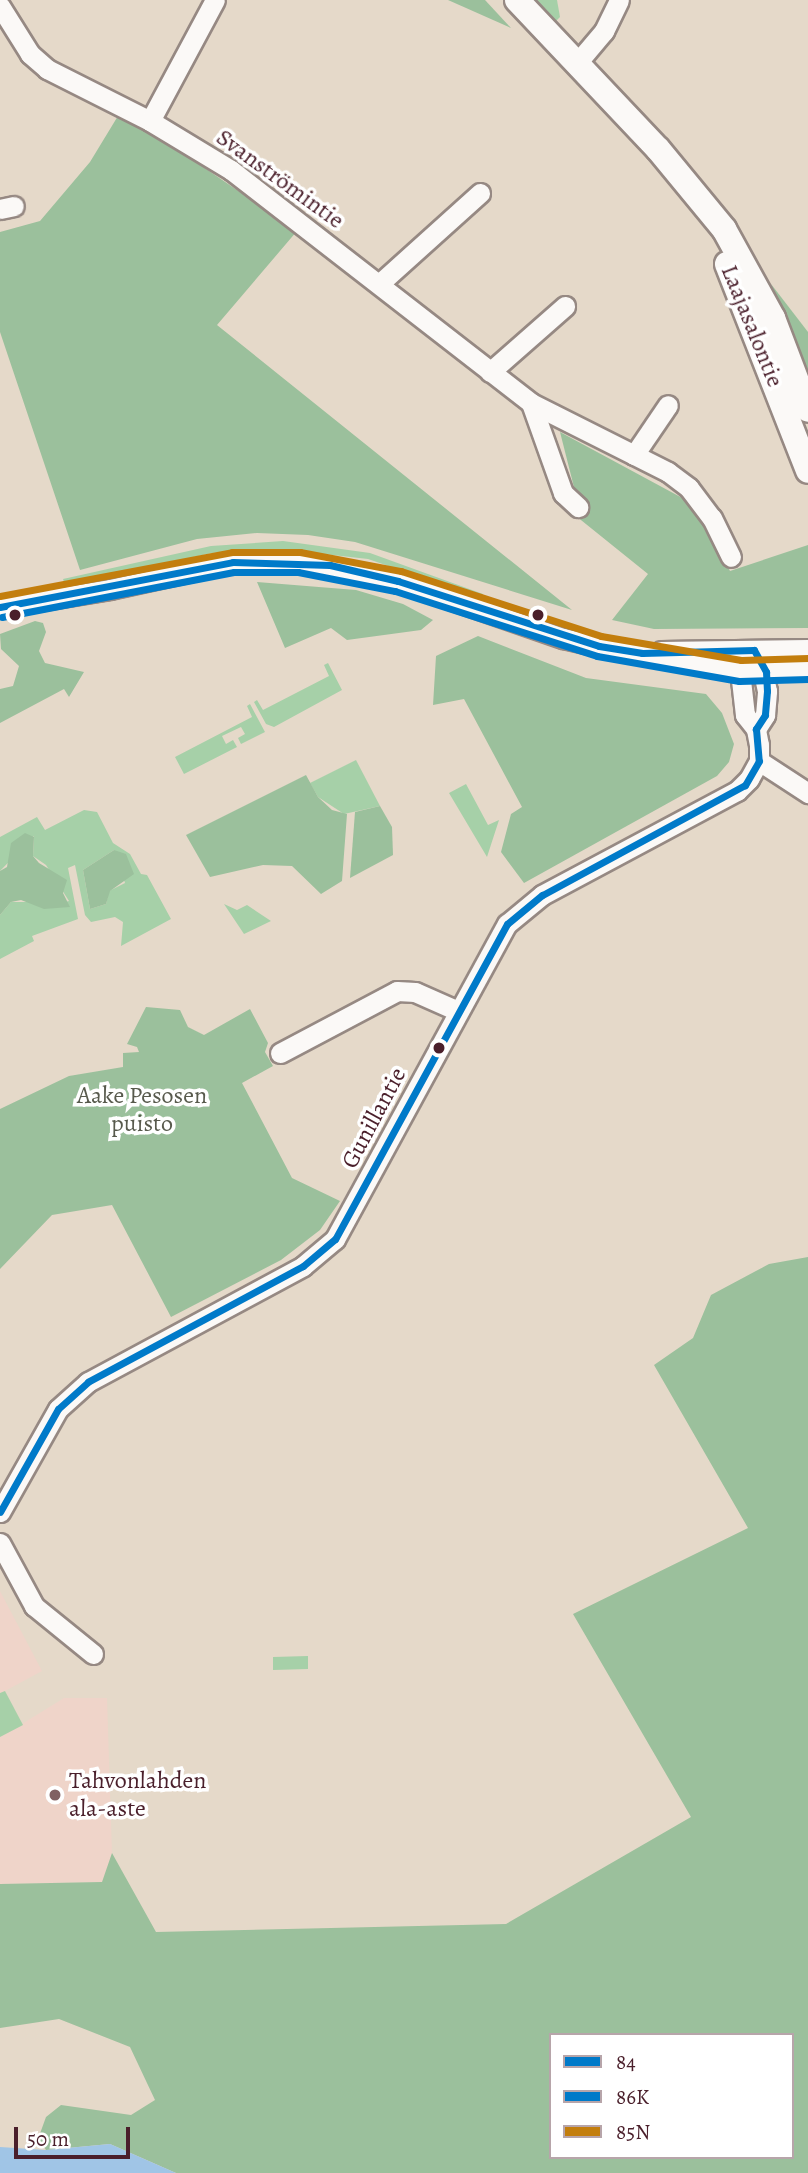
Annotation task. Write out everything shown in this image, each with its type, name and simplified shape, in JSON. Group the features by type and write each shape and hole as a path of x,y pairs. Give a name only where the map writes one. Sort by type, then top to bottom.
{"main road":[{"name":"Laajasalontie","path":"517,0 577,62 724,229 754,280 808,410"},
{"name":"Laajasalontie","path":"687,185 740,288 808,471"}],"street":[{"path":"150,121 215,0"},
{"path":"577,62 604,31 619,0"},
{"name":"Svanströmintie","path":"0,5 38,63 150,121 251,184 531,403 668,472 701,500 731,557"},
{"path":"379,284 480,193"},
{"path":"490,372 565,306"},
{"path":"531,403 563,493 578,507"},
{"path":"634,455 667,405"},
{"path":"0,607 110,589 233,562 299,562 360,570 563,638 740,671 766,672 808,668"},
{"path":"642,653 808,649"},
{"path":"754,650 740,671 746,715 756,729 759,761 808,793"},
{"path":"754,650 766,672 765,715 756,729"},
{"name":"Gunillantie","path":"0,1512 58,1409 88,1382 303,1266 335,1239 493,942 520,911 551,889 737,791 759,761"},
{"path":"280,1053 397,991 415,992 458,1011"},
{"path":"0,1543 34,1606 93,1654"}],"shaded area":[{"name":"Tahvonlahden ala-aste","path":"0,1591 42,1671 5,1691 22,1724 64,1698 107,1698 112,1853 103,1882 0,1884"}],"green space":[{"path":"448,0 485,0 511,28"},
{"path":"531,0 557,0 560,17 553,24"},
{"path":"121,111 297,231 217,325 572,610 355,542 308,535 257,533 197,539 80,570 0,332 0,232 40,221 90,162"},
{"path":"771,284 808,332 808,371"},
{"path":"560,432 686,500 706,525 730,571 808,545 808,628 654,629 612,620 648,574 571,512 576,495"},
{"path":"283,541 370,553 483,594 482,598 368,559 279,549 212,553 65,585 63,579 211,546"},
{"path":"257,582 356,590 403,604 433,620 421,630 347,640 331,628 285,648"},
{"path":"35,621 43,623 46,632 39,651 45,663 84,672 69,697 64,689 0,723 0,689 13,686 19,666 1,649 0,634"},
{"path":"478,636 586,678 706,694 722,713 734,744 729,762 717,776 524,883 501,852 511,814 522,807 464,699 433,705 436,656"},
{"path":"328,663 342,690 274,727 266,724 254,702 257,700 263,710 329,676 324,665"},
{"path":"250,704 265,732 241,744 238,738 245,734 241,727 222,736 226,744 233,740 237,747 184,774 175,757 252,717 247,706"},
{"path":"356,760 380,806 344,814 318,797 310,783"},
{"path":"306,775 318,797 332,810 347,814 342,881 321,894 292,866 263,865 210,877 186,835"},
{"path":"466,784 488,825 499,820 487,857 449,793"},
{"path":"380,806 392,827 393,855 350,878 355,812"},
{"path":"84,810 97,812 113,843 130,854 141,874 147,875 171,919 121,946 123,922 115,917 91,922 85,915 75,865 68,868 78,919 32,936 34,941 0,959 0,915 11,902 33,902 44,908 69,901 46,865 33,856 34,836 0,871 0,837 37,817 45,830","holes":["114,850 125,883 109,891 106,904 90,909 83,870"]},
{"path":"25,833 34,837 33,856 39,863 67,880 63,893 70,907 44,909 21,900 11,902 0,915 0,871 7,867 11,843"},
{"path":"114,850 126,854 134,874 110,891 106,904 90,909 83,870"},
{"path":"224,904 237,910 247,905 271,921 244,934"},
{"name":"Aake Pesosen puisto","path":"146,1007 180,1010 188,1027 204,1035 250,1009 268,1043 265,1052 273,1066 242,1083 292,1178 340,1201 320,1230 281,1260 171,1317 112,1205 52,1215 0,1269 0,1109 69,1076 123,1067 123,1053 139,1052 137,1047 127,1044"},
{"path":"808,1257 808,2173 176,2173 110,2144 46,2150 38,2139 46,2117 61,2105 131,2115 155,2100 130,2047 59,2019 0,2028 0,1884 102,1882 112,1853 156,1932 506,1924 691,1817 573,1614 748,1528 654,1365 693,1338 711,1295 769,1264"},
{"path":"308,1656 308,1669 273,1670 273,1657"},
{"path":"5,1691 23,1725 0,1737 0,1693"}],"water":[{"path":"110,2144 176,2173 0,2173 0,2147 46,2150"}],"transit line":[{"name":"85N","path":"0,596 232,552 300,552 401,571 601,636 741,660 808,658"},
{"name":"84","path":"0,607 233,562 330,565 398,581 599,646 642,653 754,650 766,672 767,691 765,715 756,729 759,761 745,785 542,895 507,924 335,1239 303,1266 88,1382 58,1409 0,1512"},
{"name":"86K","path":"2,617 234,572 298,572 395,591 597,656 739,681 808,679"}],"place":[{"name":"Tahvonlahden ala-aste","path":"55,1795"}]}
